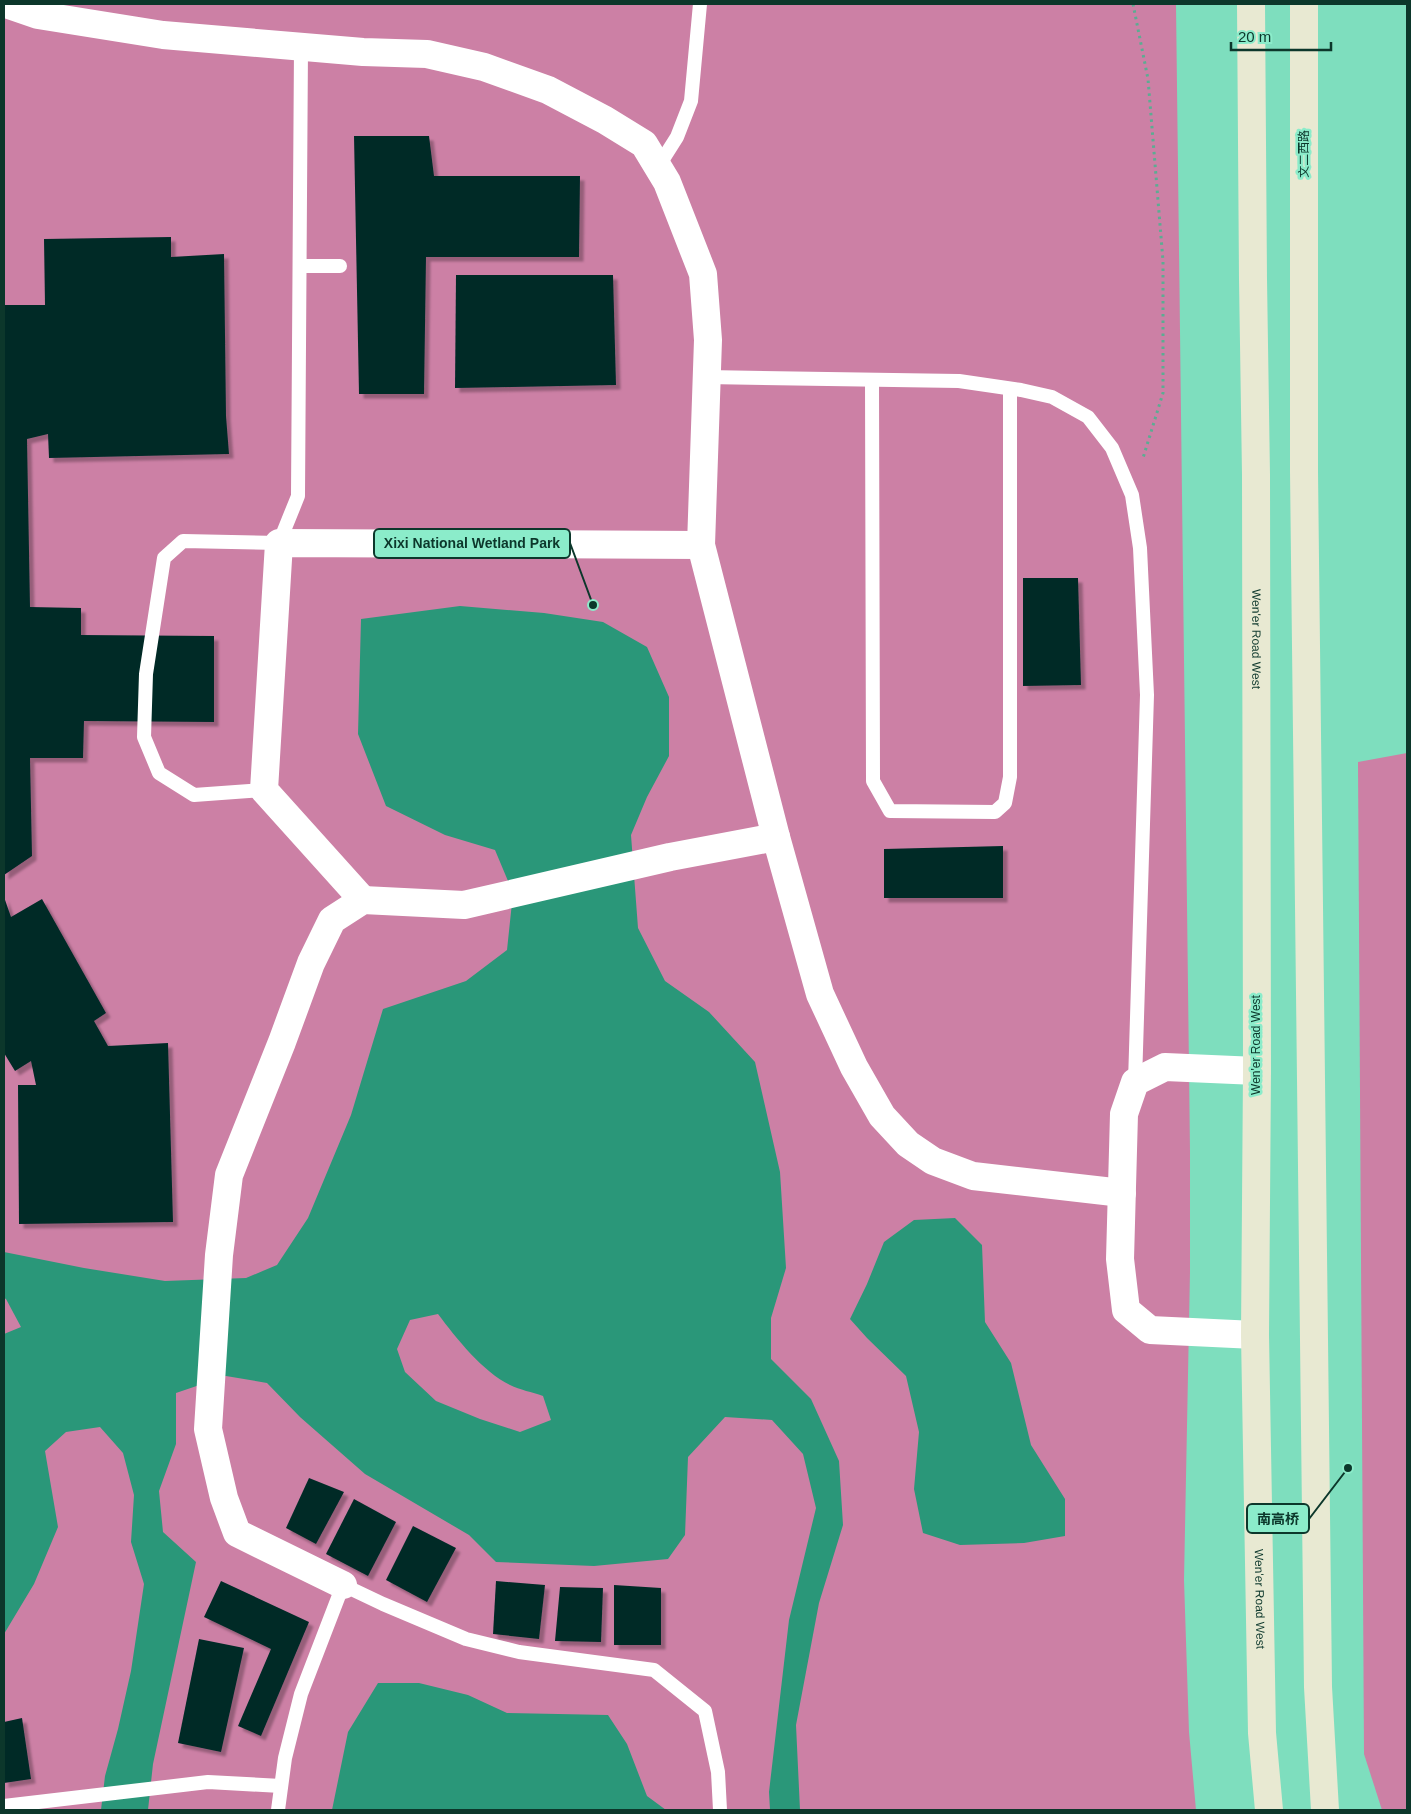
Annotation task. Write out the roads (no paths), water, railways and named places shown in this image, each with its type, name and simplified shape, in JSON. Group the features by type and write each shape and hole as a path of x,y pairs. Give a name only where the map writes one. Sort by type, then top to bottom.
{"main road":[{"name":"Wen'er Road West","path":"1251,4 1256,475 1255,1335 1262,1733 1269,1810"},
{"name":"文二西路","path":"1304,4 1303,304 1318,1687 1325,1810"}],"street":[{"path":"6,4 163,34 363,52 427,54 484,67 548,90 605,120 644,144 667,182 703,274 708,340 701,545 776,837 820,994 854,1067 882,1116 908,1144 933,1161 973,1176 1122,1193"},
{"path":"362,900 264,790 279,543 701,545"},
{"path":"342,1585 237,1533 224,1498 208,1429 219,1254 229,1175 311,963 332,920 362,900 464,905 670,857 776,837"},
{"path":"1255,1335 1150,1330 1126,1310 1120,1259 1124,1114 1135,1082 1165,1067 1256,1071"}],"lane":[{"path":"658,167 677,137 692,101 700,4"},
{"path":"264,790 194,794 159,773 144,737 146,674 164,558 182,541 279,543 298,496 301,47"},
{"path":"300,266 340,266"},
{"path":"706,377 959,381 1010,389 1052,397 1088,417 1112,448 1132,495 1140,548 1147,695 1135,1082"},
{"path":"872,380 873,781 890,811 995,812 1005,803 1010,777 1010,389"},
{"path":"278,1810 285,1758 301,1694 342,1585 466,1639 519,1652 654,1670 705,1711 718,1772 720,1810"},
{"path":"4,1806 208,1782 281,1786"}],"place":[{"name":"Xixi National Wetland Park","path":"593,605"},
{"name":"南高桥","path":"1348,1468"}]}
